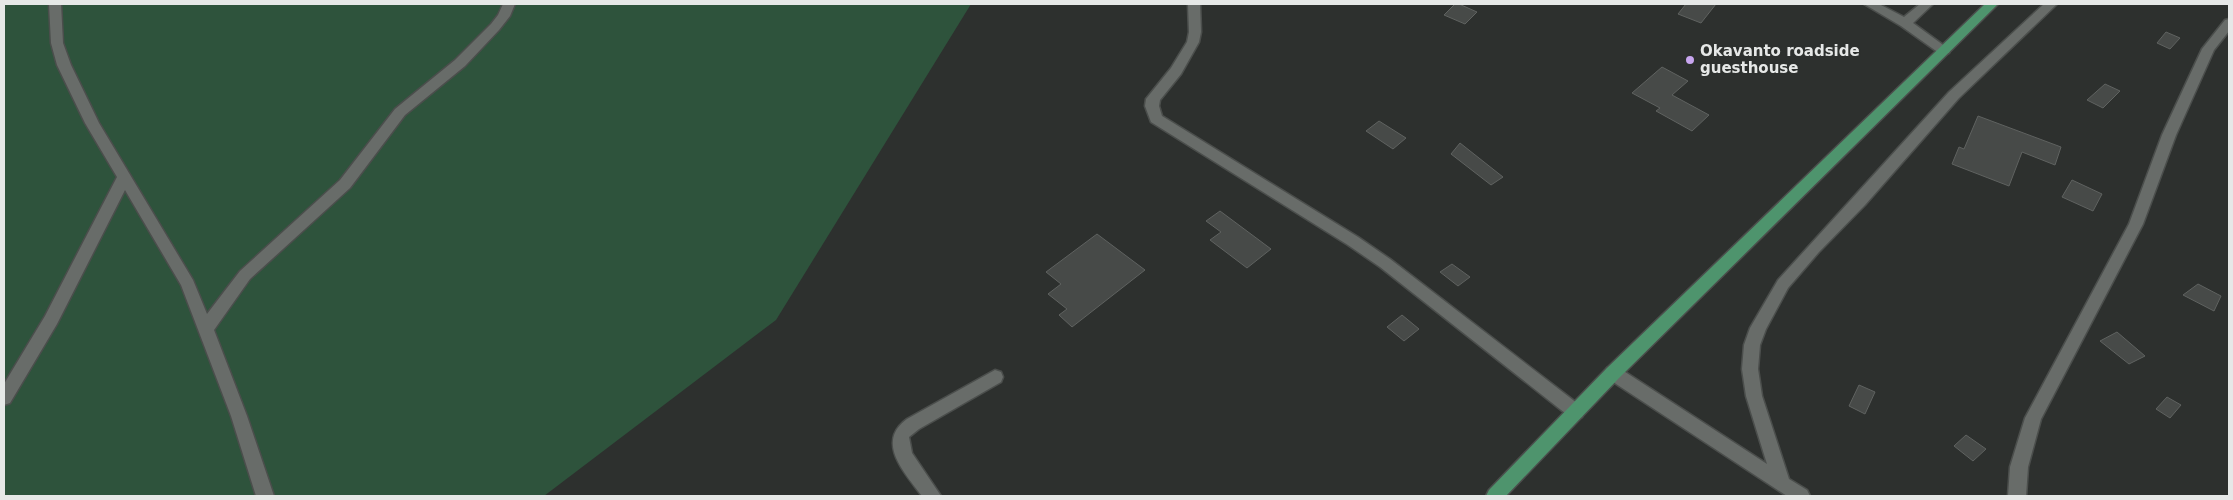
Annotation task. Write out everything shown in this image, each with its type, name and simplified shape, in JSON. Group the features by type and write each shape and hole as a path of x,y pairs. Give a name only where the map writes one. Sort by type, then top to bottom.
{"main road":[{"path":"1495,496 1613,374 1992,4"}],"street":[{"path":"55,4 57,43 64,64 92,123 188,284 239,416 265,496"},
{"path":"205,329 245,275 345,184 400,112 460,64 504,16 509,4"},
{"path":"1194,4 1195,32 1193,42 1176,71 1153,99 1152,106 1156,119 1353,241 1576,412"},
{"path":"1870,4 1905,23 1944,50"},
{"path":"1905,23 1926,4"},
{"path":"1782,484 1754,396 1750,369 1752,345 1758,328 1783,284 1814,248 1860,201 1954,96 2051,4"},
{"path":"2017,496 2019,467 2034,418 2132,232 2169,135 2208,49 2229,23"},
{"path":"4,398 51,320 124,177"},
{"path":"1613,374 1801,496"},
{"path":"932,496 904,456 900,442 902,434 912,424 996,377"}],"green space":[{"path":"4,4 971,4 776,320 544,496 4,496"}],"building":[{"path":"1455,4 1477,12 1465,24 1444,15"},
{"path":"1686,4 1716,4 1701,23 1678,14"},
{"path":"2166,32 2180,38 2170,49 2157,43"},
{"path":"1662,67 1688,81 1672,95 1709,115 1692,131 1656,111 1660,108 1632,93"},
{"path":"2105,84 2120,91 2103,108 2087,100"},
{"path":"1978,116 2061,147 2055,165 2022,152 2009,186 1952,164 1959,147 1964,149"},
{"path":"1379,121 1406,138 1393,149 1366,131"},
{"path":"1460,143 1503,177 1491,185 1451,154"},
{"path":"2072,180 2102,194 2093,211 2062,197"},
{"path":"1220,211 1271,249 1247,268 1210,240 1221,232 1206,221"},
{"path":"1097,234 1145,270 1072,327 1059,315 1067,309 1048,294 1061,284 1046,272"},
{"path":"1452,264 1470,277 1458,286 1440,272"},
{"path":"2198,284 2221,296 2214,311 2183,295"},
{"path":"1402,315 1419,329 1404,341 1387,327"},
{"path":"2117,332 2145,356 2129,364 2100,341"},
{"path":"1859,385 1875,392 1865,414 1849,406"},
{"path":"2167,397 2181,405 2170,418 2156,409"},
{"path":"1966,435 1986,449 1973,461 1954,446"}],"place":[{"name":"Okavanto roadside guesthouse","path":"1690,60"}]}
